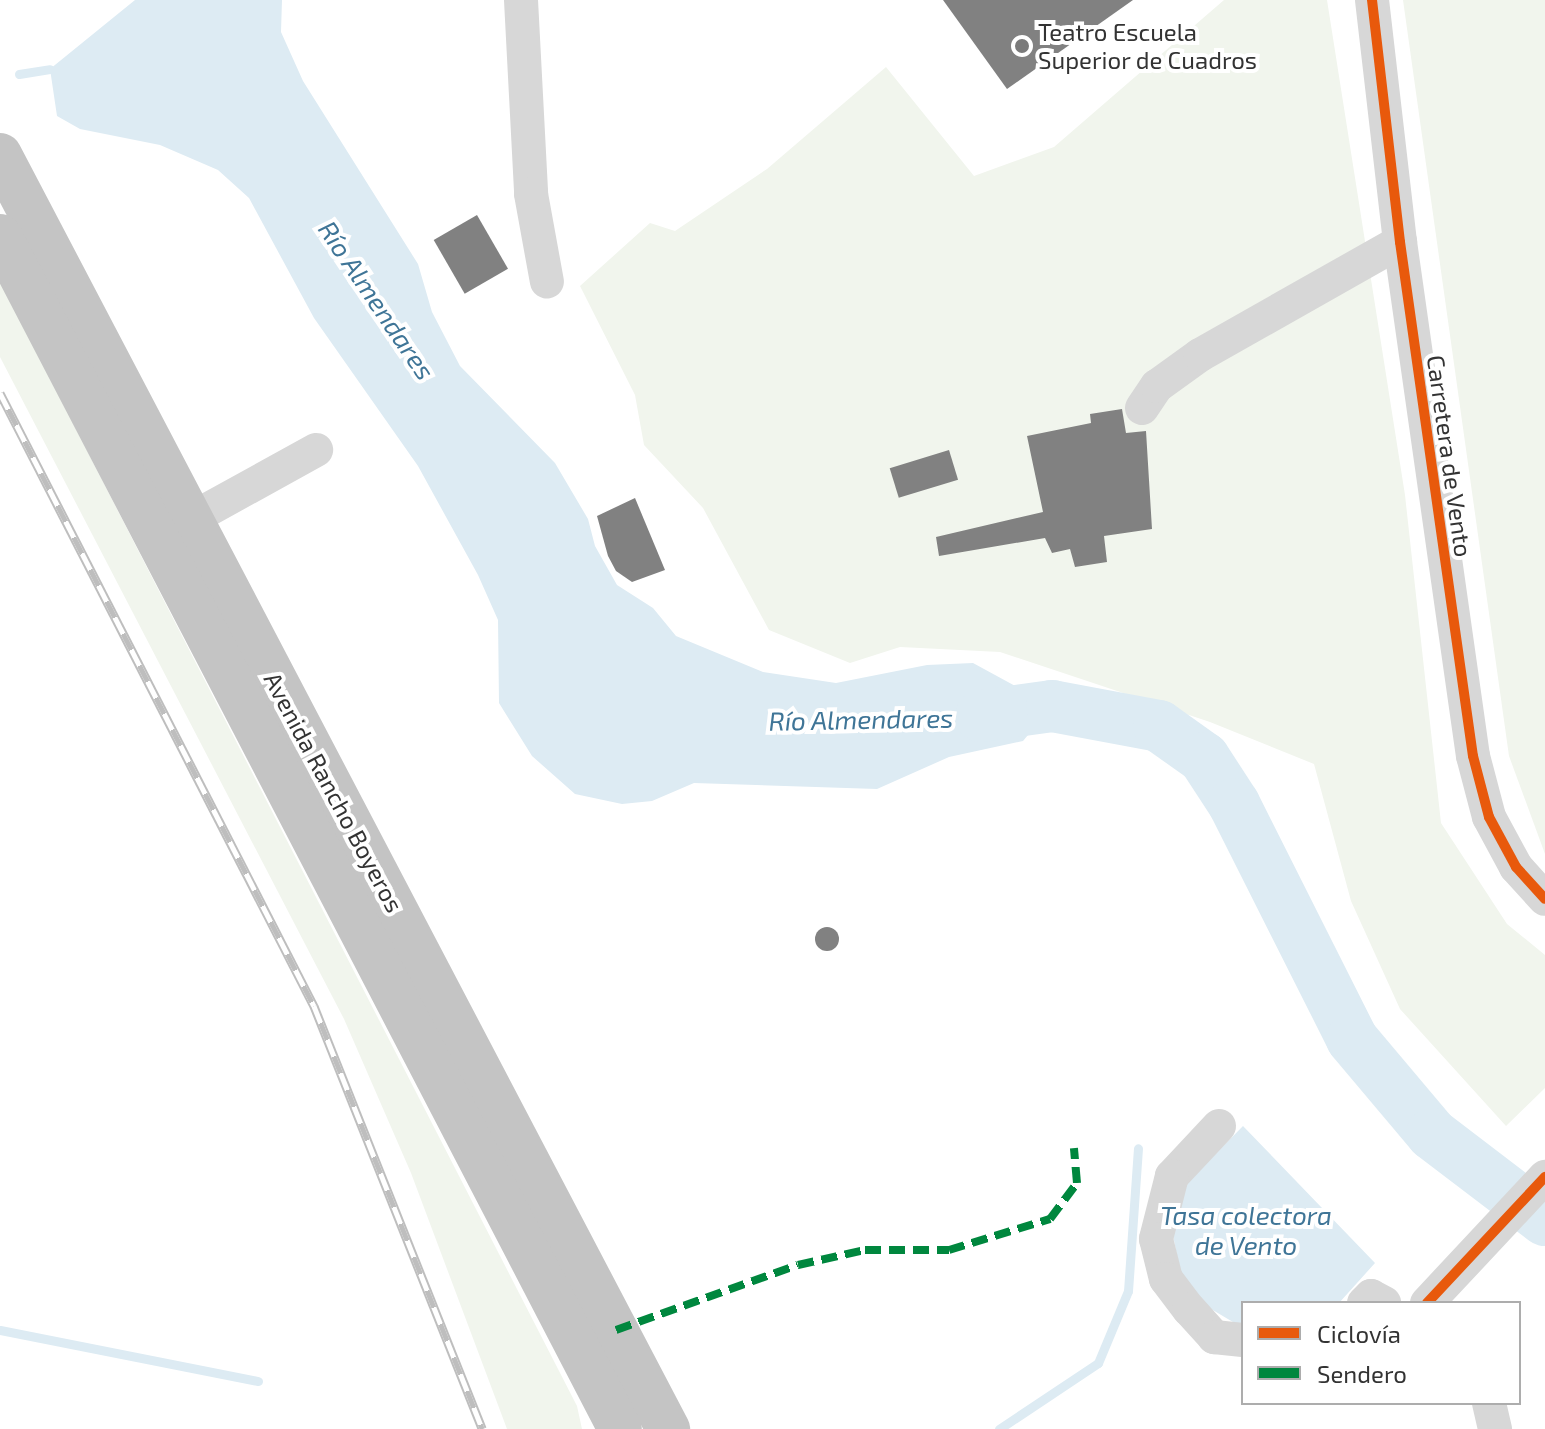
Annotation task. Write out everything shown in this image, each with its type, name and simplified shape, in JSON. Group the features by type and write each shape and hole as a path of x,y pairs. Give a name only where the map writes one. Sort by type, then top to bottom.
{"highway":[{"name":"Avenida Rancho Boyeros","path":"0,155 668,1429"},
{"name":"Avenida Rancho Boyeros","path":"0,236 615,1420"}],"street":[{"path":"521,0 531,194 547,282"},
{"name":"Carretera de Vento","path":"1372,0 1400,242 1473,756 1489,817 1516,867 1545,899"},
{"path":"1142,408 1157,386 1200,355 1400,242"},
{"path":"191,519 316,450"},
{"path":"1219,1126 1172,1176 1156,1239 1166,1279 1189,1309 1214,1337 1241,1340"},
{"path":"1429,1301 1545,1177"},
{"path":"1489,1405 1495,1429"}],"shaded area":[{"path":"1224,0 1327,0 1405,495 1441,823 1507,924 1545,955 1545,1088 1506,1126 1400,1009 1351,901 1314,764 1210,722 1000,652 900,647 850,663 769,630 703,508 644,445 635,395 580,286 650,223 675,231 767,169 886,67 974,176 1054,147"},
{"path":"1403,0 1545,0 1545,854 1509,756"},
{"path":"0,281 577,1406 582,1429 507,1429 411,1173 344,1019 0,357"}],"water":[{"path":"135,0 282,0 281,32 303,81 418,264 432,312 460,366 555,463 588,519 595,546 617,585 653,608 676,636 763,672 836,683 927,665 973,663 1052,706 1023,741 949,757 877,789 694,783 652,801 622,804 575,794 532,756 499,703 498,620 478,575 418,466 314,318 249,198 218,170 160,145 80,129 57,116 50,69"},
{"name":"Tasa colectora de Vento","path":"1243,1126 1375,1263 1341,1301 1241,1301 1241,1327 1206,1306 1182,1282 1173,1235 1179,1198 1190,1180"}],"building":[{"name":"Teatro Escuela Superior de Cuadros","path":"943,0 1133,0 1007,89"},
{"path":"477,215 508,269 465,294 434,240"},
{"path":"1122,409 1126,433 1146,431 1152,529 1104,536 1107,562 1075,567 1070,549 1052,553 1045,538 939,556 936,537 1043,512 1027,436 1091,423 1090,414"},
{"path":"949,450 958,480 899,498 890,468"},
{"path":"635,498 665,570 632,582 616,571 608,556 597,516"},
{"path":"827,927 838,934 839,939 832,950 827,951 816,944 815,939 822,928"}],"waterway":[{"path":"19,74 50,69"},
{"name":"Río Almendares","path":"981,716 1052,706 1159,726 1204,758 1234,804 1352,1039 1432,1134 1545,1220"},
{"path":"999,1429 1098,1363 1128,1291 1138,1148"},
{"path":"0,1330 258,1381"}],"railway":[{"path":"0,393 314,1006 482,1429"}],"marked path":[{"path":"616,1330 798,1265 865,1250 949,1250 1050,1219 1077,1183 1074,1148"}],"cycle path":[{"path":"1372,0 1400,242 1473,756 1489,817 1516,867 1545,899"},
{"path":"1429,1301 1545,1177"}],"place":[{"name":"Teatro Escuela Superior de Cuadros","path":"1022,46"}]}
